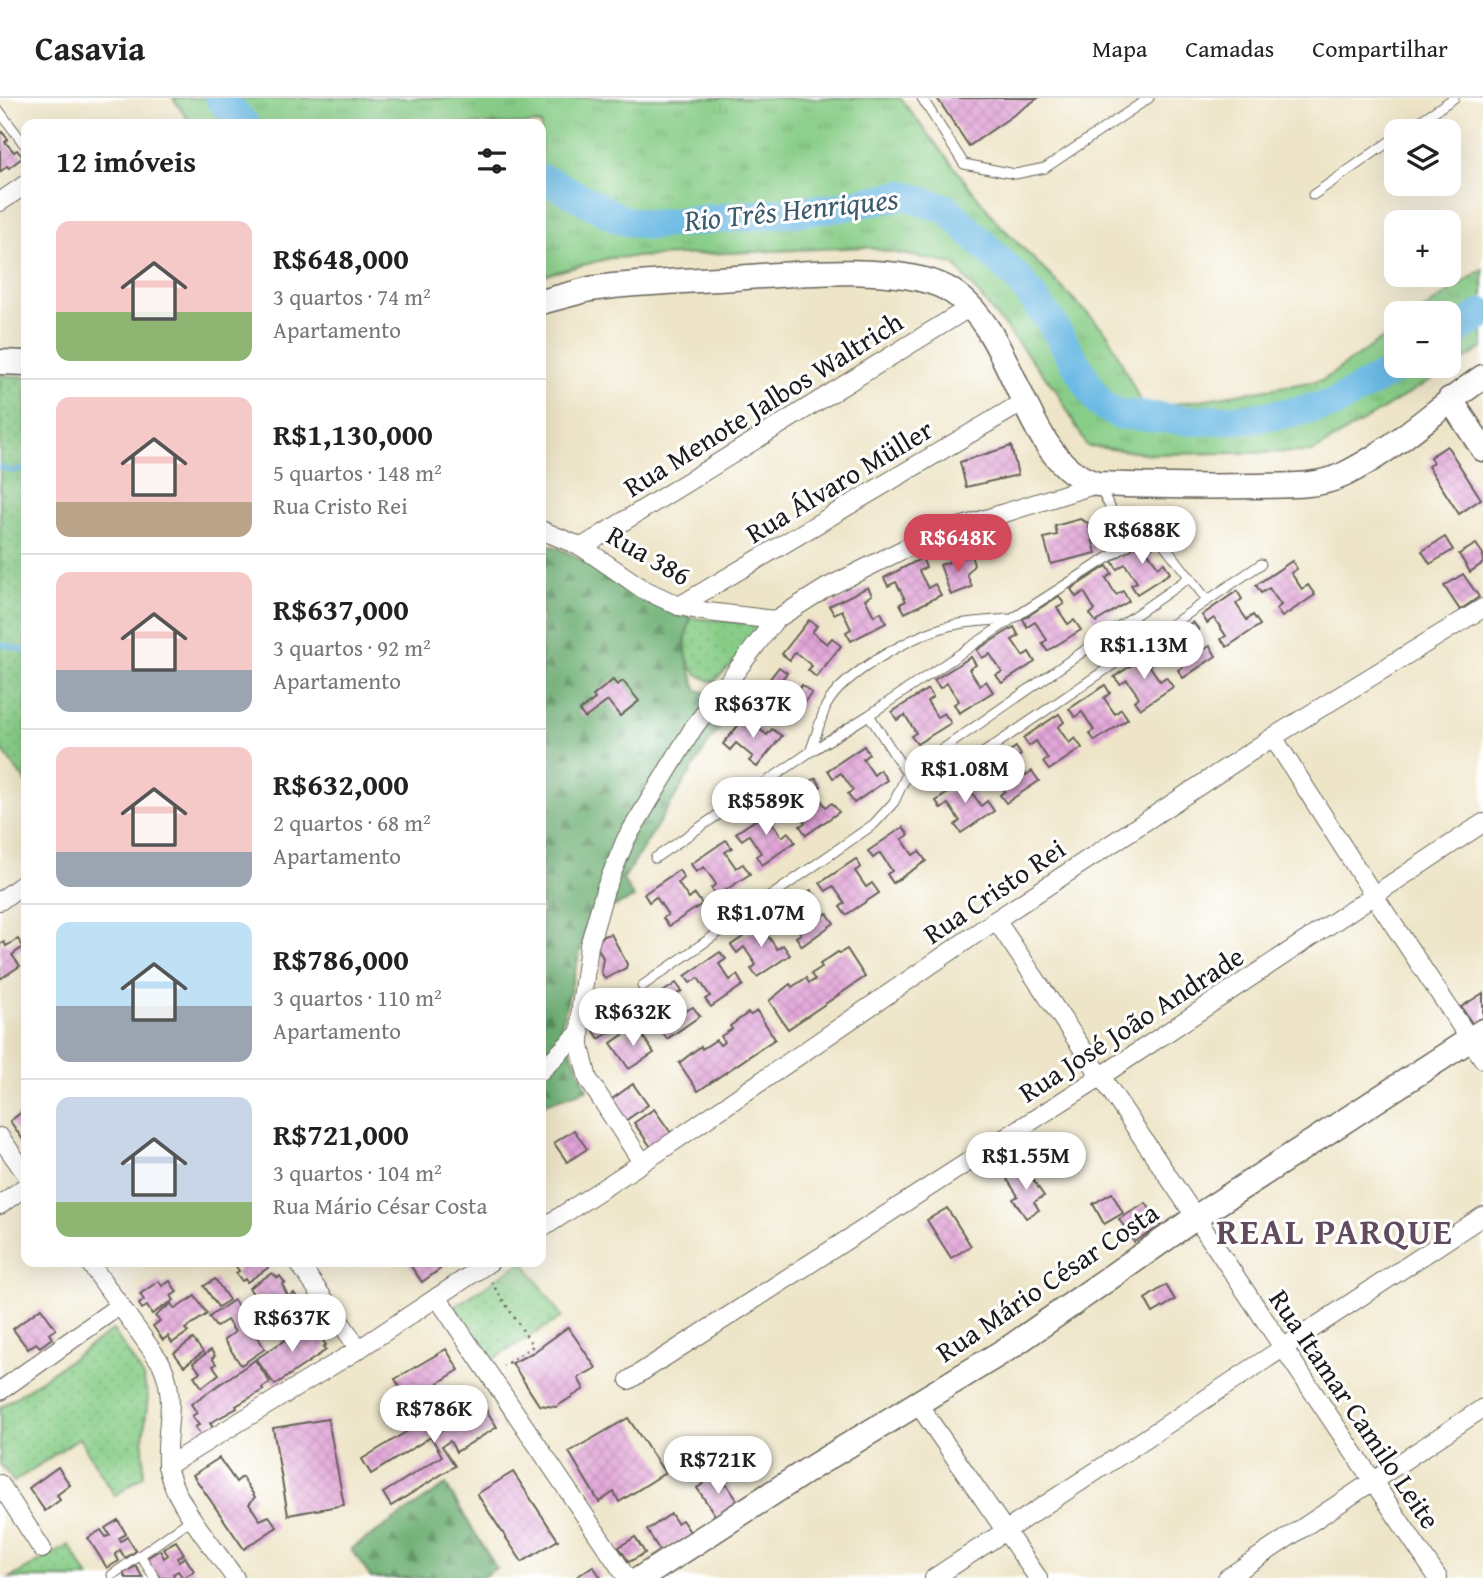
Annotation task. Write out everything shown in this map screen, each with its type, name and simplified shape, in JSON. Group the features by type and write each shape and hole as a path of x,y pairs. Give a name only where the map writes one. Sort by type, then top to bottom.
{"main road":[{"path":"546,301 613,286 835,273 914,276 948,289 972,306 989,331 1024,401 1058,460 1079,477 1097,484 1215,487 1323,483 1391,448 1450,399 1483,377"},
{"path":"0,362 21,363"},
{"path":"1450,399 1483,449"},
{"name":"Rua Mário César Costa","path":"641,1578 814,1466 1012,1346 1195,1218 1479,1043"}],"street":[{"path":"0,202 21,187"},
{"name":"Rua Menote Jalbos Waltrich","path":"582,547 972,306"},
{"name":"Rua Álvaro Müller","path":"679,606 1024,401"},
{"path":"642,1162 588,1079 580,1046 587,958 594,923 626,839 694,727 775,620 826,588 947,530 1097,484"},
{"name":"Rua 386","path":"546,532 582,547 643,589 679,606 775,620"},
{"name":"Rua Cristo Rei","path":"546,1226 996,919 1273,737 1483,608"},
{"path":"1273,737 1373,894 1479,1043"},
{"name":"Rua José João Andrade","path":"629,1380 1100,1077 1483,823"},
{"path":"0,901 21,886"},
{"name":"Rua Itamar Camilo Leite","path":"996,919 1438,1578"},
{"path":"546,1065 580,1032"},
{"path":"0,1137 21,1164"},
{"path":"0,1205 21,1190"},
{"path":"934,1578 1483,1216"},
{"path":"93,1267 167,1375 172,1409 167,1466 176,1493 234,1578"},
{"path":"302,1267 359,1349"},
{"path":"167,1466 359,1349 483,1267"},
{"path":"437,1297 627,1578"},
{"path":"0,1391 120,1305"},
{"path":"918,1404 1038,1578"},
{"path":"1227,1578 1483,1408"},
{"path":"0,1484 42,1549"}],"lane":[{"path":"922,98 964,164 1015,174 1045,168 1149,98"},
{"path":"1423,119 1454,98"},
{"path":"0,112 21,140"},
{"path":"1313,195 1384,145"},
{"path":"1097,484 1129,542"},
{"path":"655,858 810,752 1145,534 1159,538 1207,600"},
{"path":"869,715 906,774 933,782 945,779 1261,564"},
{"path":"642,986 874,824 894,802 906,774 1189,577"},
{"path":"810,752 827,705 846,680 877,659 943,628 1012,619"},
{"path":"112,1574 193,1518"},
{"path":"140,1555 155,1578"}],"path":[{"path":"487,1267 533,1346 490,1374"}],"green space":[{"path":"173,98 900,98 998,223 1108,334 1144,409 1323,380 1384,337 1384,378 1434,378 1313,452 1153,454 1087,446 1056,390 954,264 865,247 610,258 546,275 546,119 188,119"},
{"path":"1483,269 1483,348 1461,361 1461,301 1436,301 1461,287 1461,284"},
{"path":"0,375 21,377 21,775 0,747"},
{"path":"546,544 559,548 691,618 686,646 688,663 697,690 738,703 710,741 623,880 634,898 589,917 561,1026 587,1090 546,1103"},
{"path":"691,618 760,624 763,627 735,662 713,682 697,674 688,662 685,640"},
{"path":"514,1267 527,1267 562,1317 490,1361 455,1306"},
{"path":"113,1330 142,1374 148,1397 143,1442 144,1475 115,1496 79,1438 14,1482 0,1464 0,1408"},
{"path":"446,1485 496,1568 481,1578 371,1578 351,1549"},
{"path":"69,1545 89,1578 10,1578"}],"building":[{"path":"937,98 1038,98 969,146"},
{"path":"2,132 8,139 5,142 14,152 17,150 21,159 0,172"},
{"path":"1011,446 1018,475 966,487 960,462"},
{"path":"1447,446 1481,499 1459,514 1428,466 1433,463 1430,457"},
{"path":"1080,519 1088,523 1096,553 1051,564 1044,538 1057,535 1055,526"},
{"path":"1445,537 1453,550 1430,564 1422,551"},
{"path":"1149,538 1154,546 1147,551 1158,567 1164,563 1170,573 1137,594 1131,585 1137,582 1125,564 1117,569 1112,561"},
{"path":"1476,544 1483,554 1483,563 1470,572 1459,554"},
{"path":"971,555 974,565 967,574 972,587 951,595 940,565"},
{"path":"922,558 926,567 919,571 928,588 935,584 941,595 905,613 900,604 906,601 896,582 888,586 884,578"},
{"path":"1292,561 1297,569 1291,573 1302,589 1308,585 1315,595 1282,617 1276,609 1281,605 1269,588 1261,593 1256,585"},
{"path":"1107,566 1112,574 1106,578 1116,595 1123,591 1129,601 1096,622 1090,614 1095,610 1084,592 1076,597 1071,589"},
{"path":"1463,574 1479,597 1460,610 1444,586"},
{"path":"868,587 872,595 865,599 874,616 881,612 886,623 851,641 846,632 851,629 842,610 834,614 829,606"},
{"path":"1237,591 1242,599 1236,604 1247,620 1253,615 1260,625 1227,647 1221,639 1226,636 1214,618 1207,623 1202,615"},
{"path":"1059,596 1064,604 1057,608 1068,624 1074,620 1081,630 1047,651 1042,643 1047,640 1035,622 1027,627 1023,619"},
{"path":"809,620 817,626 812,632 827,644 832,638 841,646 816,677 808,670 812,666 795,652 790,660 782,654"},
{"path":"1193,622 1199,630 1192,634 1203,650 1210,646 1216,656 1183,678 1178,670 1183,667 1171,649 1163,654 1158,646"},
{"path":"1014,627 1019,636 1012,640 1023,656 1029,652 1035,662 1002,683 996,675 1002,672 990,654 982,658 977,650"},
{"path":"1150,653 1155,661 1149,665 1160,681 1166,677 1173,687 1140,709 1134,701 1139,697 1127,680 1120,684 1114,677"},
{"path":"971,657 976,665 969,669 980,686 986,681 993,692 959,713 954,704 959,701 947,683 940,688 934,680"},
{"path":"779,667 787,673 782,679 797,691 802,685 812,693 787,724 779,717 783,713 766,700 760,707 753,701"},
{"path":"613,680 617,685 623,681 639,701 620,716 608,701 585,718 579,711"},
{"path":"1105,685 1110,693 1104,698 1115,714 1121,709 1128,719 1095,741 1089,733 1094,730 1082,712 1075,717 1069,709"},
{"path":"928,689 933,697 927,701 937,717 944,713 951,723 917,744 911,736 916,733 905,715 897,720 892,712"},
{"path":"750,711 757,717 752,723 767,735 772,729 782,736 757,767 749,761 753,757 736,743 730,750 723,744"},
{"path":"1059,714 1064,722 1058,727 1069,743 1075,738 1082,748 1049,770 1043,762 1048,759 1036,741 1029,746 1023,738"},
{"path":"864,746 869,754 863,759 874,775 880,770 887,780 854,803 848,794 853,790 841,773 833,778 828,770"},
{"path":"1016,747 1021,755 1015,759 1026,775 1032,771 1039,781 1006,803 1000,795 1005,791 993,773 986,779 980,771"},
{"path":"971,777 976,785 970,789 981,806 987,801 994,811 961,833 955,825 960,821 948,804 941,809 936,801"},
{"path":"816,778 821,786 815,791 826,807 832,803 839,812 806,835 800,826 805,823 793,805 786,810 780,803"},
{"path":"772,809 777,817 771,821 782,837 788,832 795,842 762,865 756,856 761,853 749,835 742,840 736,833"},
{"path":"903,827 909,835 902,839 913,855 919,851 926,861 893,883 887,874 892,871 880,853 873,858 868,851"},
{"path":"726,840 732,848 725,852 736,868 743,864 750,874 717,896 711,888 716,884 704,867 696,872 691,864"},
{"path":"856,859 861,867 855,871 866,887 872,883 879,893 846,915 840,907 845,903 833,886 826,891 820,883"},
{"path":"679,870 684,878 678,883 689,899 695,894 702,904 669,926 663,918 668,915 656,897 649,902 644,894"},
{"path":"811,890 817,898 810,902 821,918 827,913 834,923 802,946 796,937 801,934 788,916 781,921 776,914"},
{"path":"767,921 772,929 766,933 777,949 783,945 790,955 757,977 751,969 756,965 744,947 737,953 731,945"},
{"path":"611,934 627,964 626,968 605,979 601,972 603,958 596,945 603,936"},
{"path":"18,939 21,948 12,955 20,966 0,979 0,944 4,942 6,946"},
{"path":"847,949 865,977 788,1029 769,1001 790,984 792,987 806,978 809,983 815,980 811,974 822,967 820,964"},
{"path":"720,952 726,959 719,964 730,980 737,975 743,985 711,1007 705,999 710,996 698,978 690,983 685,976"},
{"path":"676,983 682,991 675,995 686,1011 693,1007 700,1016 667,1039 661,1030 666,1027 654,1009 646,1015 641,1007"},
{"path":"1483,993 1483,1023 1475,1028 1461,1007"},
{"path":"618,998 631,1018 599,1039 591,1026 597,1022 592,1015"},
{"path":"757,1011 775,1039 698,1091 679,1063 701,1046 702,1049 716,1040 720,1045 724,1042 721,1036 732,1029 730,1026 748,1013 751,1015"},
{"path":"636,1026 654,1053 629,1069 611,1043"},
{"path":"633,1084 648,1105 622,1123 608,1102"},
{"path":"654,1109 671,1133 651,1147 634,1123"},
{"path":"21,1113 21,1137 10,1121"},
{"path":"574,1130 587,1149 567,1162 554,1143"},
{"path":"1025,1168 1044,1196 1034,1202 1039,1210 1026,1218 1013,1199 1018,1196 1007,1179"},
{"path":"1112,1193 1123,1213 1104,1224 1093,1204"},
{"path":"1146,1203 1161,1226 1134,1242 1119,1219"},
{"path":"947,1208 971,1246 951,1258 927,1220"},
{"path":"237,1267 268,1268 247,1282 245,1279 242,1281 236,1273 239,1271"},
{"path":"412,1267 443,1267 422,1282"},
{"path":"272,1273 278,1278 280,1276 285,1283 282,1284 287,1294 265,1310 249,1288"},
{"path":"215,1279 229,1300 218,1307 204,1286"},
{"path":"159,1281 162,1286 170,1281 177,1292 171,1296 174,1300 152,1314 147,1306 142,1309 139,1304 144,1300 140,1294"},
{"path":"1166,1285 1175,1300 1153,1313 1145,1299"},
{"path":"294,1293 309,1316 279,1336 263,1313"},
{"path":"195,1296 207,1314 185,1329 188,1332 172,1343 168,1336 163,1340 153,1326 160,1321 155,1316 171,1304 175,1309"},
{"path":"234,1300 265,1349 241,1365 224,1340 235,1332 227,1320 216,1327 209,1317"},
{"path":"41,1308 56,1329 49,1334 52,1338 40,1347 36,1343 28,1349 13,1329"},
{"path":"311,1323 326,1345 323,1347 326,1350 275,1385 256,1359"},
{"path":"568,1327 596,1368 578,1378 584,1389 556,1407 539,1405 512,1363 534,1352"},
{"path":"193,1339 203,1352 184,1366 174,1353"},
{"path":"446,1349 459,1370 409,1401 395,1379"},
{"path":"211,1350 216,1364 213,1366 219,1374 202,1387 194,1376 200,1372 193,1363"},
{"path":"255,1360 270,1382 263,1390 236,1406 237,1408 210,1423 213,1428 202,1436 195,1427 199,1425 192,1416 197,1413 191,1404"},
{"path":"475,1393 497,1427 456,1452 450,1441 442,1446 455,1466 391,1506 383,1493 442,1456 431,1437 371,1474 362,1459 424,1421 433,1435 448,1426 441,1415"},
{"path":"628,1418 665,1473 619,1502 614,1492 599,1502 569,1452"},
{"path":"328,1419 344,1505 288,1515 273,1428"},
{"path":"219,1458 236,1482 242,1477 255,1497 249,1504 260,1520 269,1516 277,1527 244,1549 193,1475"},
{"path":"58,1467 70,1485 57,1495 60,1500 45,1511 29,1488"},
{"path":"513,1472 558,1540 522,1562 477,1494"},
{"path":"719,1473 739,1503 717,1518 697,1488"},
{"path":"671,1514 677,1523 682,1520 693,1536 660,1551 647,1530"},
{"path":"118,1520 126,1534 119,1538 121,1541 127,1537 136,1551 125,1558 120,1550 115,1554 119,1561 107,1568 88,1538 101,1530 106,1537 110,1535 105,1528"},
{"path":"635,1537 645,1553 629,1562 619,1547"},
{"path":"176,1541 184,1554 177,1558 179,1561 185,1557 194,1571 183,1578 178,1571 173,1574 175,1578 158,1578 147,1558 160,1550 164,1558 168,1555 163,1548"},
{"path":"136,1566 143,1578 126,1578 123,1573"},
{"path":"593,1566 601,1578 575,1578"}],"waterway":[{"path":"220,98 239,119"},
{"name":"Rio Três Henriques","path":"546,181 622,220 649,225 834,208 903,195 947,209 1020,281 1053,325 1100,404 1118,414 1194,421 1254,418 1333,404 1384,376"},
{"name":"Rio Três Henriques","path":"1461,328 1483,313"},
{"path":"0,467 11,471 21,470"},
{"path":"0,644 21,650"}],"district":[{"name":"REAL PARQUE","path":"1335,1232"}]}
